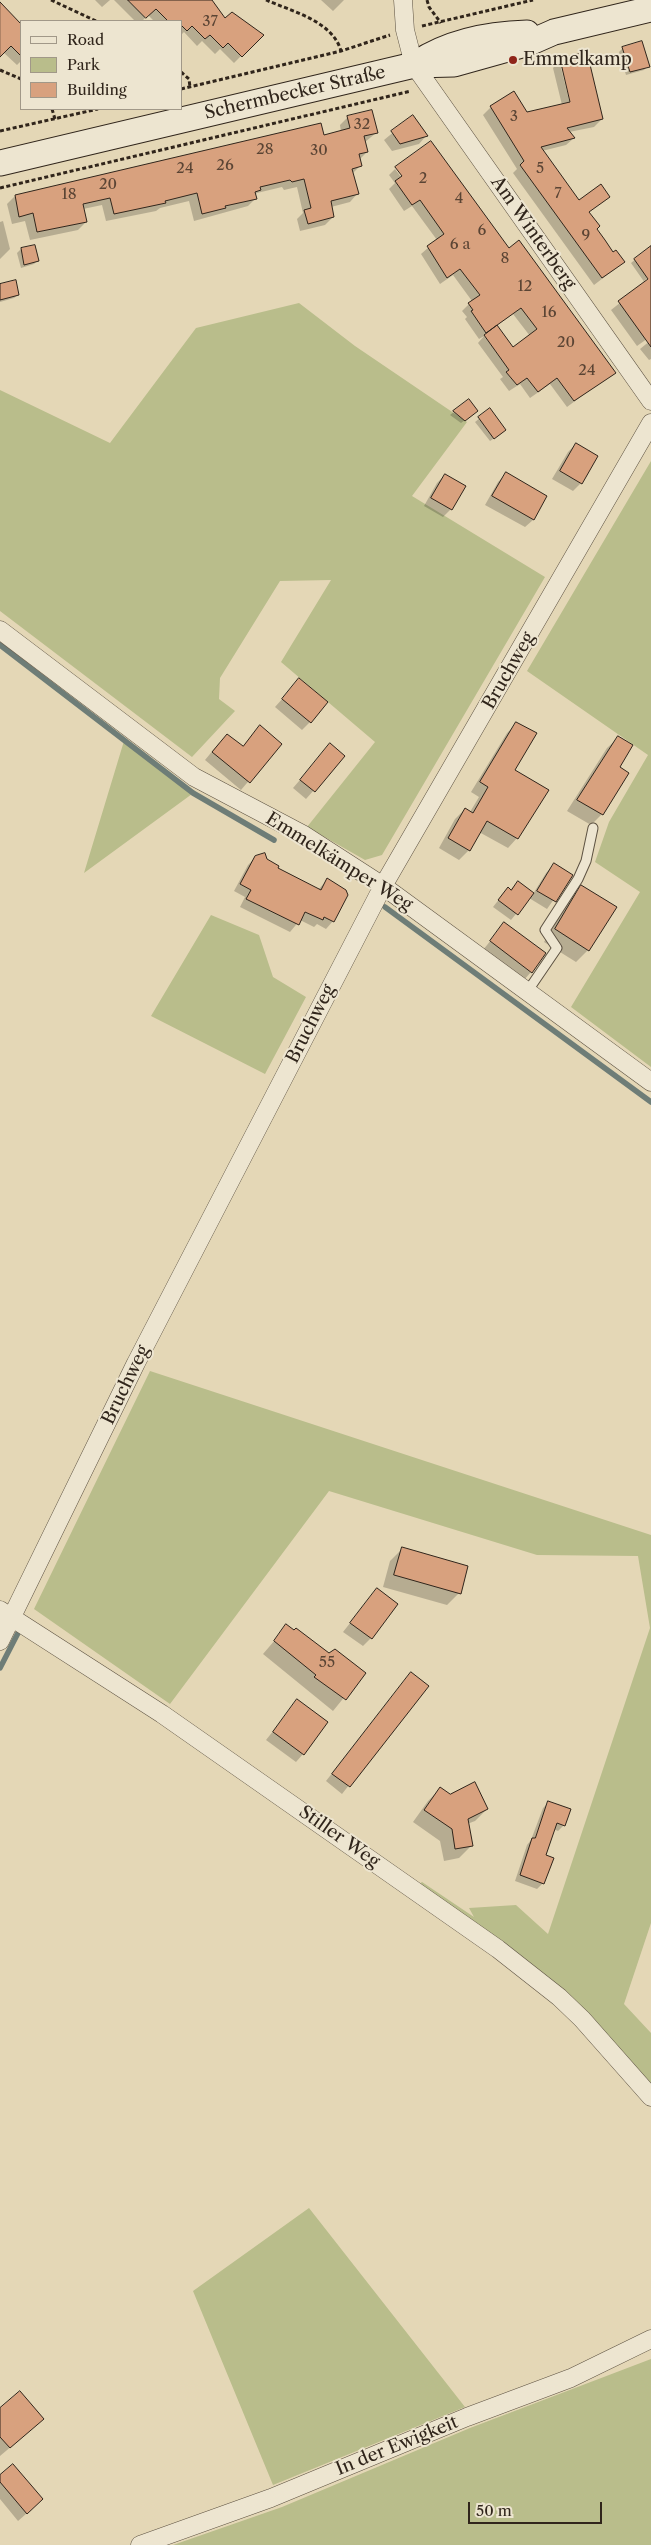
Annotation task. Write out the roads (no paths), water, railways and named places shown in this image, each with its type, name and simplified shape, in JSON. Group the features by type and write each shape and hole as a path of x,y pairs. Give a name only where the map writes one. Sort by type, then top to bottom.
{"main road":[{"name":"Schermbecker Straße","path":"0,163 414,65 454,64 529,43 554,32 651,9"}],"street":[{"path":"403,0 405,30 414,65"},
{"name":"Am Winterberg","path":"414,65 430,85 651,401"},
{"name":"Bruchweg","path":"0,1641 6,1613 383,886 651,423"},
{"name":"Emmelkämper Weg","path":"0,630 194,777 304,836 383,886 651,1082"},
{"name":"Stiller Weg","path":"6,1613 170,1720 498,1948 559,1997 582,2019 651,2097"},
{"name":"In der Ewigkeit","path":"140,2545 271,2498 467,2417 570,2378 651,2339"}],"lane":[{"path":"527,992 557,948 545,930 578,879 586,861 593,828"}],"waterway":[{"path":"0,645 193,793 274,840"},
{"path":"385,907 651,1102"},
{"path":"0,1668 18,1633"}],"place":[{"name":"Emmelkamp","path":"513,60"}]}
